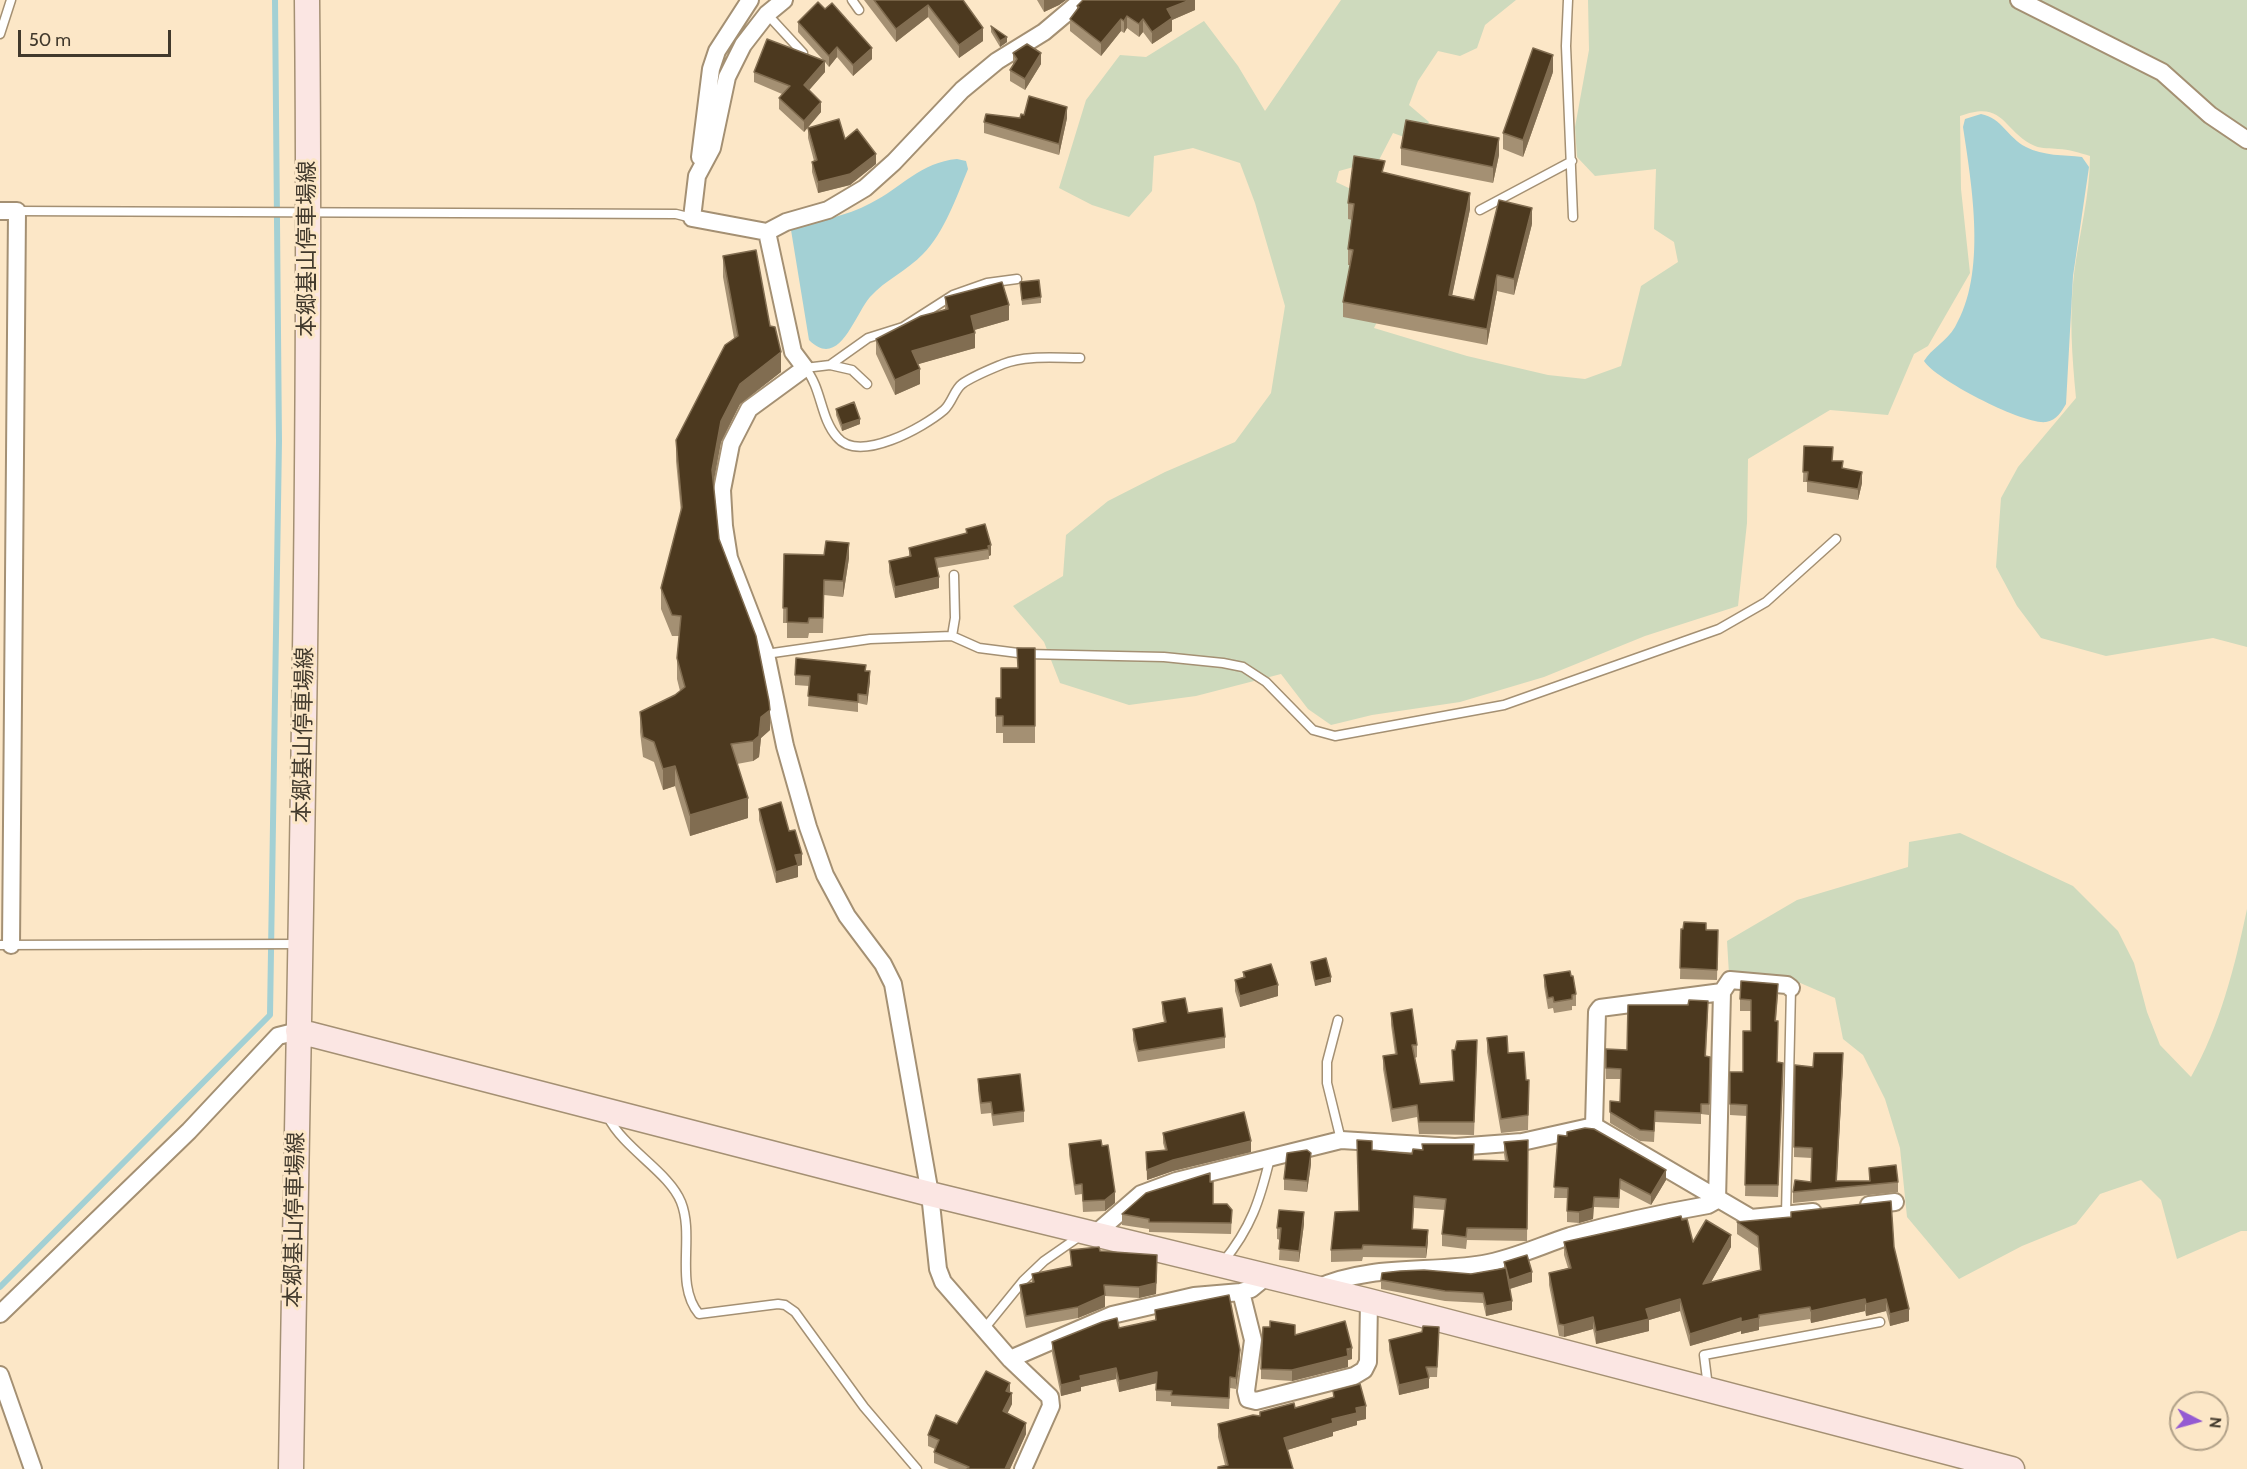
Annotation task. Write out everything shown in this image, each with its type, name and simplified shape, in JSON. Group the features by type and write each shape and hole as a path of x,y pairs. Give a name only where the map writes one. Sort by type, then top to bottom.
{"street":[{"name":"本郷基山停車場線","path":"291,1469 298,1031 302,944 309,213 307,0"},
{"path":"750,0 717,51 711,69 692,218 767,232 786,222 828,210 865,188 894,162 962,90 997,61 1044,32 1082,0"},
{"path":"697,176 712,148 720,99 727,77 743,45 767,14 784,0"},
{"path":"2019,0 2162,72 2210,115 2247,140"},
{"path":"0,211 17,210 5,945"},
{"path":"767,232 794,352 805,368 750,409 731,444 722,490 729,558 766,654 785,746 825,875 847,916 883,964 893,984 930,1194 938,1269 943,1282 1010,1359 1050,1396 1051,1406 1023,1469"},
{"path":"1717,1200 1722,992 1730,980 1787,985 1791,988"},
{"path":"1594,1126 1597,1012 1600,1008 1722,992"},
{"path":"0,1314 189,1131 278,1036 298,1031 930,1194 1369,1301 2012,1469"},
{"path":"1091,1233 1142,1194 1176,1181 1341,1140 1455,1147 1522,1142 1594,1126 1751,1218 1830,1210"},
{"path":"1317,1288 1339,1279 1385,1270 1485,1264 1571,1236 1644,1216 1708,1205 1717,1200"},
{"path":"1851,1208 1895,1202"},
{"path":"1010,1359 1112,1315 1194,1296 1241,1292 1251,1289 1267,1276"},
{"path":"1241,1292 1253,1340 1245,1391 1248,1399 1256,1401 1354,1376 1364,1370 1368,1362 1369,1301"},
{"path":"0,1375 33,1469"}],"lane":[{"path":"0,31 11,0"},
{"path":"852,0 859,10"},
{"path":"1568,0 1566,46 1573,217"},
{"path":"767,14 803,53"},
{"path":"1480,210 1572,161"},
{"path":"17,210 676,214 692,218"},
{"path":"830,365 868,338 903,327 953,295 987,283 1017,279"},
{"path":"805,368 815,380 837,438 848,445 864,447 919,429 946,408 961,385 1005,363 1043,358 1080,358"},
{"path":"805,368 830,365 852,370 867,384"},
{"path":"766,654 870,639 952,636 979,648 1026,654 1164,657 1243,667 1266,682 1313,730 1335,736 1504,705 1719,629 1766,602 1836,539"},
{"path":"952,636 955,618 954,576"},
{"path":"5,945 302,944"},
{"path":"1786,1215 1791,988"},
{"path":"1338,1020 1327,1062 1327,1083 1341,1140"},
{"path":"604,1109 638,1156 671,1186 681,1202 685,1221 688,1302 699,1314 778,1304 795,1312 864,1407 917,1469"},
{"path":"1221,1265 1242,1239 1259,1203 1270,1156"},
{"path":"984,1329 1023,1281 1044,1261 1091,1233"},
{"path":"1708,1391 1704,1356 1880,1322"}],"green space":[{"path":"1341,0 1516,0 1485,25 1477,48 1460,56 1438,51 1418,81 1409,105 1429,122 1418,142 1393,133 1379,160 1339,171 1336,182 1355,191 1400,276 1374,328 1467,356 1548,375 1585,379 1621,366 1641,286 1678,262 1674,242 1654,229 1656,169 1595,176 1577,157 1575,127 1589,50 1588,0 2247,0 2247,647 2213,638 2106,656 2041,638 2017,606 1996,567 2001,498 2018,467 2076,398 2073,367 2072,290 2084,215 2090,156 2035,146 2024,140 1995,114 1986,111 1960,116 1961,189 1970,273 1928,346 1914,354 1888,415 1830,410 1748,459 1747,523 1738,606 1645,636 1544,677 1460,702 1372,715 1331,725 1308,709 1281,674 1196,696 1129,705 1060,683 1044,642 1013,606 1063,576 1066,535 1108,501 1165,472 1235,442 1271,393 1285,306 1255,203 1240,163 1193,148 1154,156 1152,191 1129,217 1092,205 1059,188 1086,100 1120,55 1146,57 1204,21 1238,66 1265,111"},
{"path":"1960,833 2073,886 2118,931 2134,963 2147,1012 2160,1045 2191,1077 2210,1037 2225,995 2247,909 2247,1231 2241,1231 2177,1259 2161,1200 2141,1180 2100,1194 2076,1224 2022,1246 1959,1279 1907,1217 1900,1148 1885,1099 1863,1055 1843,1039 1835,998 1798,982 1729,974 1727,941 1797,900 1908,867 1909,842"}],"water":[{"path":"1981,114 2000,124 2014,139 2026,147 2046,154 2082,157 2089,167 2073,276 2066,404 2056,418 2046,422 2019,416 1981,400 1945,379 1924,361 1955,327 1965,305 1971,281 1974,256 1973,202 1963,127 1965,119"},
{"path":"957,159 966,161 968,169 949,214 931,245 917,260 882,285 870,297 852,327 837,345 829,349 820,348 809,340 791,230 861,208 922,170 944,161"}],"building":[{"path":"874,0 963,0 983,28 959,45 928,5 896,29"},
{"path":"1083,0 1190,0 1167,9 1172,18 1152,32 1143,19 1139,24 1127,16 1124,21 1121,19 1101,43 1070,19"},
{"path":"818,2 825,9 832,3 872,48 853,65 837,47 829,56 798,22"},
{"path":"991,26 1007,37 1000,41"},
{"path":"767,39 825,61 804,85 821,102 804,121 779,98 790,86 754,72"},
{"path":"1027,44 1041,53 1025,79 1010,70 1017,59 1013,53"},
{"path":"1533,48 1553,55 1523,140 1503,133"},
{"path":"1029,96 1067,107 1059,144 984,122 986,114 1020,118 1021,114 1024,115"},
{"path":"839,119 845,139 857,129 876,154 850,174 818,182 812,162 817,160 808,128"},
{"path":"1406,120 1499,138 1493,167 1401,148"},
{"path":"1354,156 1385,161 1382,172 1470,193 1449,295 1474,300 1499,200 1532,208 1514,279 1497,275 1487,329 1343,302 1353,250 1348,249 1354,204 1348,203"},
{"path":"756,250 770,326 775,327 781,352 740,384 721,421 712,470 719,539 756,636 770,710 761,717 759,736 753,741 731,744 748,798 690,815 675,766 663,769 654,742 643,737 640,712 675,695 685,687 677,658 681,616 672,615 661,588 682,507 676,440 725,345 738,336 723,256"},
{"path":"1039,280 1041,297 1022,300 1020,282"},
{"path":"1002,282 1009,305 971,316 975,333 912,351 920,369 895,380 876,339 921,316 948,309 945,297"},
{"path":"854,402 860,419 842,425 836,409"},
{"path":"1804,446 1833,447 1832,461 1843,461 1842,468 1862,472 1858,489 1807,481 1808,472 1803,472"},
{"path":"985,524 991,545 988,546 989,549 935,558 939,577 895,587 889,561 911,556 909,548 967,533 966,529"},
{"path":"826,541 849,543 843,581 824,580 823,618 809,618 808,623 787,622 787,608 783,608 784,554 824,555"},
{"path":"1017,648 1035,648 1035,726 1003,726 1003,716 996,716 996,698 1001,698 1001,668 1018,668"},
{"path":"796,658 866,665 865,671 870,671 867,695 858,694 858,702 808,696 810,676 795,675"},
{"path":"781,802 789,831 795,830 802,854 795,855 798,865 776,872 759,809"},
{"path":"1684,922 1706,923 1706,930 1718,930 1717,970 1680,968 1681,929 1683,929"},
{"path":"1326,958 1331,977 1315,981 1311,962"},
{"path":"1271,964 1278,985 1240,996 1235,980 1245,977 1243,972"},
{"path":"1570,971 1576,994 1572,995 1572,999 1554,1002 1553,997 1548,998 1544,975"},
{"path":"1741,981 1778,984 1775,1021 1778,1021 1777,1062 1783,1063 1778,1185 1745,1185 1747,1105 1730,1104 1730,1072 1743,1072 1743,1031 1751,1031 1751,1000 1740,999"},
{"path":"1185,998 1188,1013 1222,1008 1225,1037 1138,1051 1133,1029 1166,1022 1162,1002"},
{"path":"1689,1000 1708,1001 1705,1056 1710,1057 1709,1104 1701,1104 1701,1113 1655,1111 1654,1131 1640,1130 1610,1112 1610,1101 1620,1102 1621,1069 1606,1068 1606,1049 1627,1050 1628,1005 1688,1005"},
{"path":"1412,1009 1417,1045 1412,1045 1420,1084 1454,1081 1452,1050 1455,1050 1457,1041 1477,1040 1474,1122 1419,1122 1417,1105 1392,1109 1383,1056 1397,1054 1391,1013"},
{"path":"1507,1036 1508,1053 1524,1052 1526,1080 1529,1080 1528,1115 1501,1119 1487,1038"},
{"path":"1814,1053 1843,1053 1836,1181 1870,1181 1869,1168 1896,1165 1898,1182 1793,1192 1795,1180 1811,1182 1812,1148 1794,1147 1795,1065 1813,1067"},
{"path":"1020,1074 1024,1111 993,1115 991,1102 981,1103 978,1079"},
{"path":"1244,1112 1251,1141 1173,1160 1147,1170 1146,1152 1167,1150 1163,1133"},
{"path":"1585,1128 1594,1129 1666,1170 1651,1195 1620,1179 1619,1198 1594,1197 1593,1208 1579,1212 1567,1211 1568,1188 1554,1187 1558,1135 1567,1136 1567,1132"},
{"path":"1101,1140 1102,1146 1108,1145 1115,1192 1105,1200 1083,1201 1082,1184 1075,1185 1069,1144"},
{"path":"1357,1140 1372,1141 1372,1150 1412,1154 1413,1149 1423,1150 1422,1144 1474,1144 1473,1160 1508,1161 1504,1142 1528,1140 1527,1229 1467,1228 1466,1237 1442,1234 1446,1199 1414,1196 1412,1229 1428,1230 1426,1247 1363,1245 1362,1249 1331,1250 1335,1212 1359,1211"},
{"path":"1307,1150 1311,1153 1307,1181 1284,1179 1287,1153"},
{"path":"1210,1173 1210,1182 1213,1182 1213,1204 1227,1204 1232,1210 1231,1223 1149,1222 1149,1219 1122,1214 1146,1193"},
{"path":"1891,1201 1894,1247 1909,1309 1890,1314 1886,1299 1866,1304 1865,1299 1811,1311 1810,1307 1759,1315 1759,1318 1741,1322 1741,1318 1690,1334 1680,1299 1646,1309 1649,1319 1596,1332 1593,1317 1564,1325 1559,1324 1549,1273 1571,1268 1564,1242 1681,1216 1682,1220 1687,1219 1693,1242 1706,1220 1731,1235 1703,1284 1761,1270 1758,1236 1737,1222 1791,1217 1791,1212"},
{"path":"1279,1210 1304,1212 1299,1251 1279,1249 1281,1228 1277,1228"},
{"path":"1099,1247 1100,1251 1157,1255 1156,1283 1139,1287 1104,1285 1105,1295 1078,1307 1026,1316 1020,1285 1034,1282 1032,1274 1072,1266 1070,1250"},
{"path":"1527,1255 1532,1272 1509,1280 1504,1262"},
{"path":"1506,1268 1512,1301 1486,1306 1483,1293 1445,1291 1381,1280 1382,1273 1400,1271 1424,1270 1471,1274"},
{"path":"1229,1295 1240,1350 1236,1378 1230,1377 1229,1398 1171,1395 1172,1391 1156,1390 1157,1372 1119,1381 1116,1368 1080,1376 1081,1380 1061,1385 1052,1342 1117,1318 1119,1328 1156,1320 1155,1310"},
{"path":"1270,1321 1295,1325 1295,1335 1345,1321 1352,1348 1347,1349 1348,1356 1292,1370 1261,1369 1263,1327 1270,1327"},
{"path":"1423,1326 1439,1327 1437,1367 1426,1367 1429,1378 1399,1385 1389,1340 1422,1332"},
{"path":"986,1371 1010,1383 1006,1391 1012,1393 1003,1411 1026,1423 1005,1469 967,1469 969,1467 934,1452 939,1440 928,1435 936,1415 957,1424"},
{"path":"1360,1384 1366,1406 1356,1408 1357,1413 1332,1419 1333,1423 1284,1438 1293,1469 1218,1469 1218,1467 1228,1465 1218,1424 1253,1415 1260,1416 1260,1412 1294,1403 1295,1408 1334,1397 1333,1391"}],"waterway":[{"path":"0,1287 270,1015 279,441 275,0"}]}
